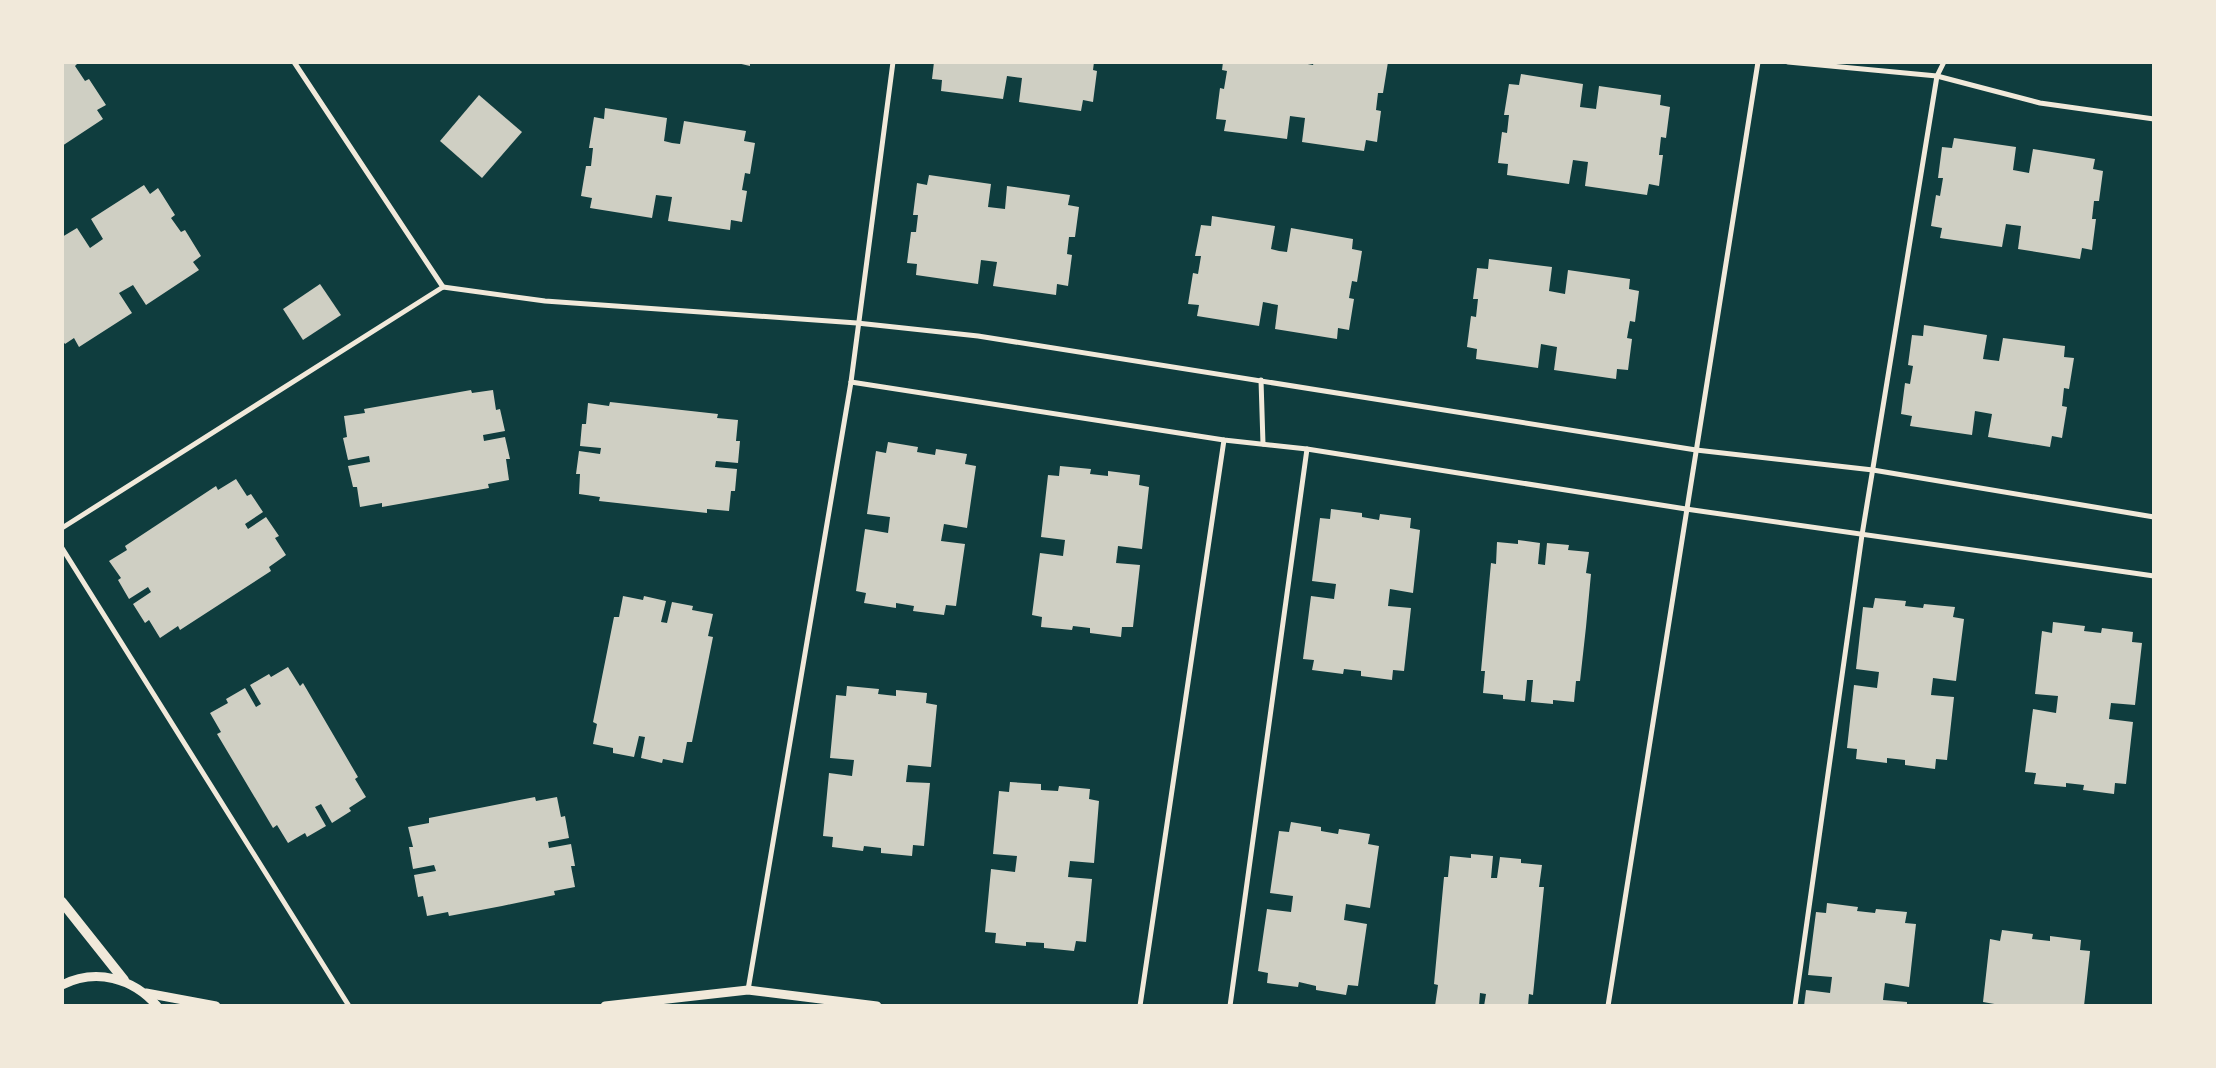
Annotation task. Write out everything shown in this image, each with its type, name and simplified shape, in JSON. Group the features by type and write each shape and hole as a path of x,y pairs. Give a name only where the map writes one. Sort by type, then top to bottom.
{"main road":[{"path":"62,902 124,980"}],"street":[{"path":"294,62 443,288"},
{"path":"748,990 851,382 857,323 892,62"},
{"path":"1608,1006 1758,62"},
{"path":"1788,62 1937,76 2040,103 2154,119"},
{"path":"1795,1006 1862,535 1937,76 1944,62"},
{"path":"62,528 443,288 545,301 857,323 978,336 1696,450 1873,470 2154,517"},
{"path":"1261,380 1263,444"},
{"path":"851,382 1224,440 1307,449 1686,509 2154,576"},
{"path":"1140,1006 1224,440"},
{"path":"1230,1006 1307,449"},
{"path":"62,548 349,1006"},
{"path":"62,985 73,980 98,976 124,980 146,993 157,1006"},
{"path":"605,1006 748,990 877,1006"},
{"path":"146,993 216,1006"}],"building":[{"path":"62,62 79,62 75,66 85,81 89,79 106,105 97,110 103,119 62,146"},
{"path":"733,62 750,62 750,66"},
{"path":"934,62 1094,62 1093,70 1097,71 1093,102 1083,100 1081,111 1019,102 1022,78 1007,76 1003,99 941,91 942,80 932,79"},
{"path":"1223,62 1297,62 1313,65 1314,62 1388,62 1383,93 1378,93 1376,110 1381,111 1377,142 1366,140 1364,151 1302,142 1305,118 1290,116 1287,139 1224,131 1226,120 1216,119 1220,88 1224,89 1227,71 1222,70"},
{"path":"1521,74 1583,84 1580,107 1596,109 1599,86 1661,95 1660,105 1670,107 1666,138 1661,137 1659,155 1663,155 1659,186 1649,184 1647,195 1585,186 1588,162 1573,160 1569,184 1507,175 1508,164 1498,163 1502,132 1507,133 1509,115 1504,115 1509,84 1519,85"},
{"path":"479,95 522,132 482,178 440,141"},
{"path":"605,108 667,118 664,141 672,143 680,144 684,121 746,131 744,141 755,143 750,174 745,173 742,190 747,191 742,222 731,220 730,230 668,221 672,197 656,195 652,218 590,208 592,198 581,196 586,166 591,166 593,148 589,148 594,117 604,119"},
{"path":"1954,138 2016,147 2013,170 2029,173 2033,149 2095,159 2093,169 2103,171 2099,201 2094,201 2092,219 2096,219 2092,250 2082,248 2080,259 2018,249 2021,226 2006,224 2002,247 1940,238 1942,228 1931,226 1936,195 1940,196 1943,178 1938,178 1942,147 1952,148"},
{"path":"929,175 991,184 988,207 1005,209 1007,186 1070,195 1068,205 1079,207 1075,237 1069,237 1067,254 1072,255 1068,286 1057,284 1056,295 993,286 997,262 981,260 978,284 916,275 917,264 907,263 911,232 916,232 918,215 913,215 917,183 927,185"},
{"path":"144,185 150,194 158,188 175,215 171,218 181,232 185,230 201,256 193,262 199,270 146,305 133,285 119,293 132,313 79,347 74,338 65,344 62,340 62,237 77,228 90,248 103,239 91,219"},
{"path":"1212,216 1275,226 1271,249 1279,251 1287,252 1291,228 1353,239 1352,249 1362,251 1357,282 1352,281 1349,298 1354,299 1349,330 1338,328 1337,339 1275,329 1278,305 1263,302 1259,326 1197,316 1199,305 1188,304 1193,273 1198,274 1201,256 1195,256 1201,225 1211,226"},
{"path":"1489,259 1552,267 1549,291 1565,294 1568,270 1630,279 1629,289 1639,291 1635,322 1630,321 1627,338 1632,339 1628,370 1617,369 1616,379 1554,370 1557,347 1541,344 1538,368 1476,359 1477,349 1467,347 1471,316 1476,317 1478,299 1473,299 1477,268 1488,269"},
{"path":"320,284 341,315 303,340 283,309"},
{"path":"1924,325 1987,335 1983,359 1999,361 2003,338 2065,346 2064,357 2074,358 2069,389 2064,388 2062,406 2067,407 2062,438 2052,436 2050,447 1988,437 1992,414 1975,411 1972,435 1910,426 1912,416 1901,414 1905,383 1910,384 1913,366 1908,365 1912,335 1923,336"},
{"path":"471,390 472,393 493,390 496,410 500,409 505,431 483,435 484,441 505,437 510,459 506,459 509,480 488,484 489,488 382,507 382,503 360,507 357,487 353,487 348,466 370,462 369,456 348,460 343,438 347,437 344,416 365,413 364,409"},
{"path":"610,402 718,414 717,418 738,420 736,441 740,441 738,463 716,461 715,467 737,469 735,491 731,491 729,511 707,509 707,513 599,501 600,497 579,494 580,474 576,474 579,451 600,454 601,448 580,446 582,424 586,424 588,403 609,406"},
{"path":"888,442 918,447 917,452 935,455 936,449 967,454 965,464 976,466 967,528 944,524 941,541 965,544 956,606 946,605 944,615 913,611 914,606 896,603 896,608 864,603 866,593 856,591 865,529 888,533 890,517 867,514 876,451 886,453"},
{"path":"1060,466 1091,469 1090,474 1108,476 1108,471 1140,475 1139,485 1149,487 1142,549 1118,546 1116,563 1140,565 1133,627 1122,627 1121,637 1090,633 1090,628 1073,626 1072,630 1041,627 1042,617 1032,615 1040,553 1063,556 1065,540 1041,537 1048,475 1059,476"},
{"path":"236,479 247,496 251,494 263,512 245,524 248,529 266,517 279,536 275,538 286,555 269,567 271,571 180,630 178,626 160,638 149,620 145,623 133,604 151,592 148,587 129,599 118,580 121,578 109,561 127,550 125,546 216,486 218,490"},
{"path":"1331,509 1362,513 1362,517 1379,520 1380,514 1411,518 1410,528 1420,530 1413,593 1390,589 1388,606 1411,608 1404,671 1393,670 1392,680 1361,676 1361,671 1344,669 1343,674 1312,670 1314,660 1303,659 1311,596 1334,599 1336,584 1312,581 1320,518 1330,519"},
{"path":"1518,540 1540,543 1538,564 1545,565 1547,543 1569,545 1568,550 1589,552 1586,573 1591,574 1586,627 1580,681 1576,681 1574,702 1553,700 1553,704 1531,702 1533,680 1527,680 1525,701 1503,699 1503,695 1483,693 1485,671 1481,671 1491,563 1496,564 1497,542 1518,544"},
{"path":"623,596 643,600 644,596 666,601 661,622 667,623 672,602 693,606 692,610 713,614 708,636 713,637 692,742 687,742 683,763 663,759 662,763 641,758 645,737 639,736 634,757 613,753 613,748 593,744 597,724 593,722 614,617 619,617"},
{"path":"1875,598 1906,601 1905,606 1923,608 1924,604 1955,607 1953,617 1964,619 1956,681 1933,678 1931,695 1954,697 1947,760 1936,759 1935,769 1905,765 1905,760 1887,758 1887,763 1856,759 1857,749 1847,748 1854,685 1877,688 1879,672 1856,669 1863,607 1873,608"},
{"path":"2053,622 2085,626 2084,631 2101,633 2102,628 2133,632 2132,642 2142,643 2135,705 2111,703 2109,719 2133,722 2126,784 2115,783 2114,794 2083,790 2084,785 2066,783 2066,787 2034,784 2036,773 2025,772 2033,709 2056,713 2058,696 2035,694 2042,631 2052,633"},
{"path":"288,667 300,686 303,683 358,777 355,779 366,797 349,808 351,811 332,823 321,804 315,807 326,826 307,837 305,833 288,843 277,825 273,828 217,734 221,732 210,713 228,703 226,699 245,688 256,707 261,704 250,685 269,674 271,677"},
{"path":"847,686 879,689 878,694 896,696 896,690 927,693 926,703 937,705 931,767 908,765 906,782 930,783 924,846 913,845 912,856 881,853 881,848 864,846 863,851 832,847 833,837 823,836 829,773 852,776 854,760 830,758 836,695 846,696"},
{"path":"1010,782 1041,784 1041,790 1058,791 1059,786 1090,789 1089,799 1099,801 1094,863 1070,861 1068,877 1092,879 1086,942 1076,941 1074,951 1044,948 1044,943 1026,942 1026,946 995,943 996,933 985,932 991,869 1015,872 1017,856 993,854 999,791 1009,792"},
{"path":"535,797 536,801 557,797 561,817 565,816 569,838 548,842 549,848 571,844 575,866 571,866 575,887 554,891 555,895 502,906 449,916 448,912 427,916 423,896 418,897 414,875 436,871 434,865 413,869 409,847 413,847 408,827 429,823 429,818"},
{"path":"1291,822 1321,827 1321,831 1338,834 1339,829 1370,834 1368,844 1379,846 1370,908 1346,904 1344,920 1367,924 1358,986 1348,985 1346,995 1316,990 1316,986 1299,982 1298,987 1267,983 1268,973 1258,971 1267,909 1291,912 1293,896 1270,893 1279,831 1289,832"},
{"path":"1471,854 1493,856 1491,878 1497,878 1500,857 1521,859 1521,863 1542,865 1539,887 1544,887 1533,995 1529,994 1528,1006 1484,1006 1486,994 1480,993 1479,1006 1435,1006 1438,985 1434,984 1444,877 1448,877 1450,856 1471,858"},
{"path":"1827,903 1858,907 1857,911 1875,913 1876,909 1907,912 1905,923 1916,924 1909,987 1885,983 1883,1000 1907,1002 1907,1006 1804,1006 1806,990 1830,993 1832,977 1808,975 1816,912 1826,913"},
{"path":"2002,930 2033,934 2032,939 2050,941 2050,936 2081,940 2080,950 2090,951 2084,1006 2006,1006 1983,1002 1990,939 2000,941"}]}
